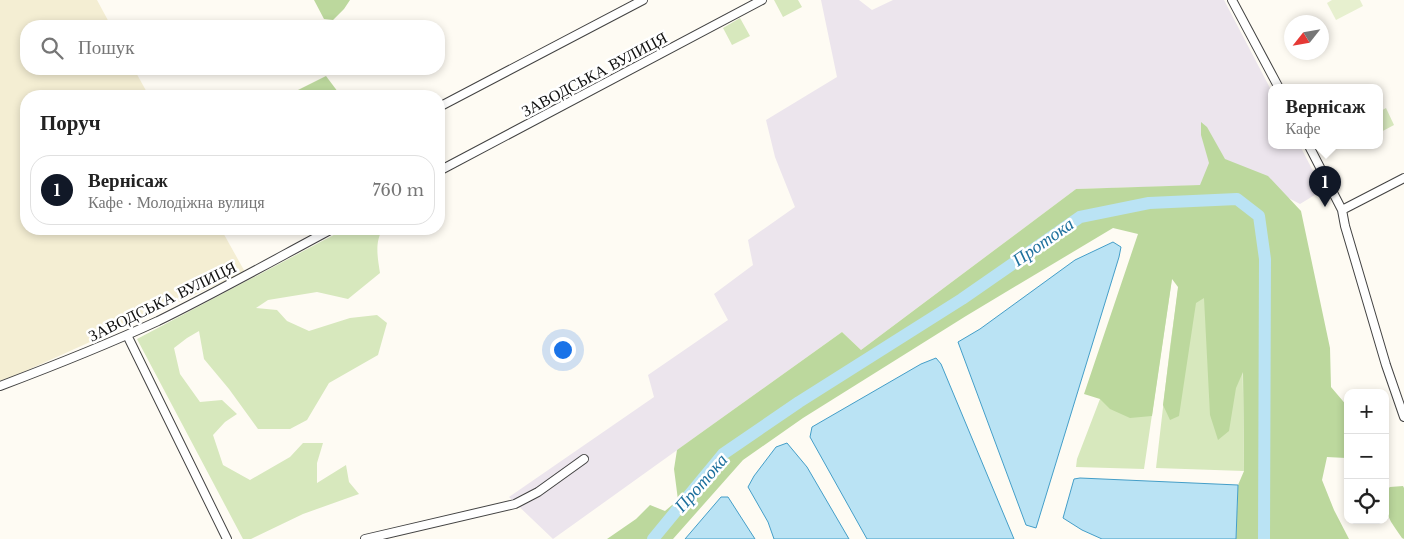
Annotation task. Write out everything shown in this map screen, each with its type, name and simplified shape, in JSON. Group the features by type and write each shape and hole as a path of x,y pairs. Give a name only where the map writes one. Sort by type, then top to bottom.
{"street":[{"path":"445,104 643,0"},
{"name":"ЗАВОДСЬКА ВУЛИЦЯ","path":"445,168 762,0"},
{"path":"1232,0 1277,84"},
{"path":"1311,149 1342,210 1386,366 1404,417"},
{"path":"1342,210 1404,178"},
{"name":"ЗАВОДСЬКА ВУЛИЦЯ","path":"0,386 96,349 220,290 321,235"},
{"path":"127,334 227,539"},
{"path":"365,539 515,504 538,492 584,459"}],"shaded area":[{"path":"0,0 97,0 108,20 20,20 20,75 137,75 146,90 20,90 20,235 224,235 245,272 0,381"},
{"path":"821,0 859,0 872,10 893,0 1224,0 1268,84 1268,149 1302,149 1323,190 1300,204 1222,163 1215,185 1076,189 861,350 842,332 553,539 509,497 654,397 648,375 728,320 714,294 753,265 748,240 795,207 775,157 766,120 837,77"}],"green space":[{"path":"314,0 350,0 333,20 324,19"},
{"path":"774,0 798,0 802,7 783,17"},
{"path":"1332,0 1360,0 1363,6 1336,20 1327,3"},
{"path":"740,18 750,36 732,45 723,28"},
{"path":"326,76 336,90 298,90"},
{"path":"1386,108 1394,125 1383,131 1383,110"},
{"path":"1201,122 1207,127 1225,159 1268,176 1301,211 1330,348 1331,387 1344,402 1344,458 1327,457 1322,480 1334,510 1349,539 1236,539 1238,485 1244,471 1243,372 1236,388 1229,431 1218,440 1210,415 1204,298 1196,303 1179,416 1170,420 1163,405 1178,287 1172,279 1152,416 1130,418 1110,409 1100,399 1084,394 1138,234 1113,228 966,316 803,418 743,460 673,539 607,539 636,519 650,505 665,511 678,500 674,469 677,450 842,332 861,350 1076,189 1200,185 1209,163 1201,135"},
{"path":"1180,224 1144,469 1076,467 1077,459 1100,399"},
{"path":"1186,232 1241,243 1244,471 1156,468"},
{"path":"334,235 380,235 378,256 380,273 348,299 317,292 268,300 256,308 277,310 287,321 309,331 350,318 377,315 387,323 378,355 329,383 307,420 290,429 258,429 204,359 199,331 174,348 180,374 200,402 222,400 237,414 225,422 213,435 223,465 250,480 290,457 303,443 323,443 317,463 317,483 346,465 349,482 359,494 303,514 251,539 243,539 137,339"},
{"path":"1403,486 1404,488 1404,539 1389,518 1390,487"}],"water":[{"path":"1113,242 1121,247 1119,257 1036,528 1026,525 958,342 980,329 1075,260"},
{"path":"936,358 941,364 1014,539 867,539 810,437 812,427 921,364"},
{"path":"787,443 807,467 849,539 774,539 768,522 748,487 776,447"},
{"path":"1074,479 1238,485 1236,539 1102,539 1082,530 1063,518"},
{"path":"721,497 728,497 755,539 685,539"}],"waterway":[{"name":"Протока","path":"653,539 723,454 799,402 962,299 1080,217 1149,203 1237,199 1259,216 1265,259 1264,539"}],"place":[{"name":"Вернісаж","path":"1325,207"}]}
